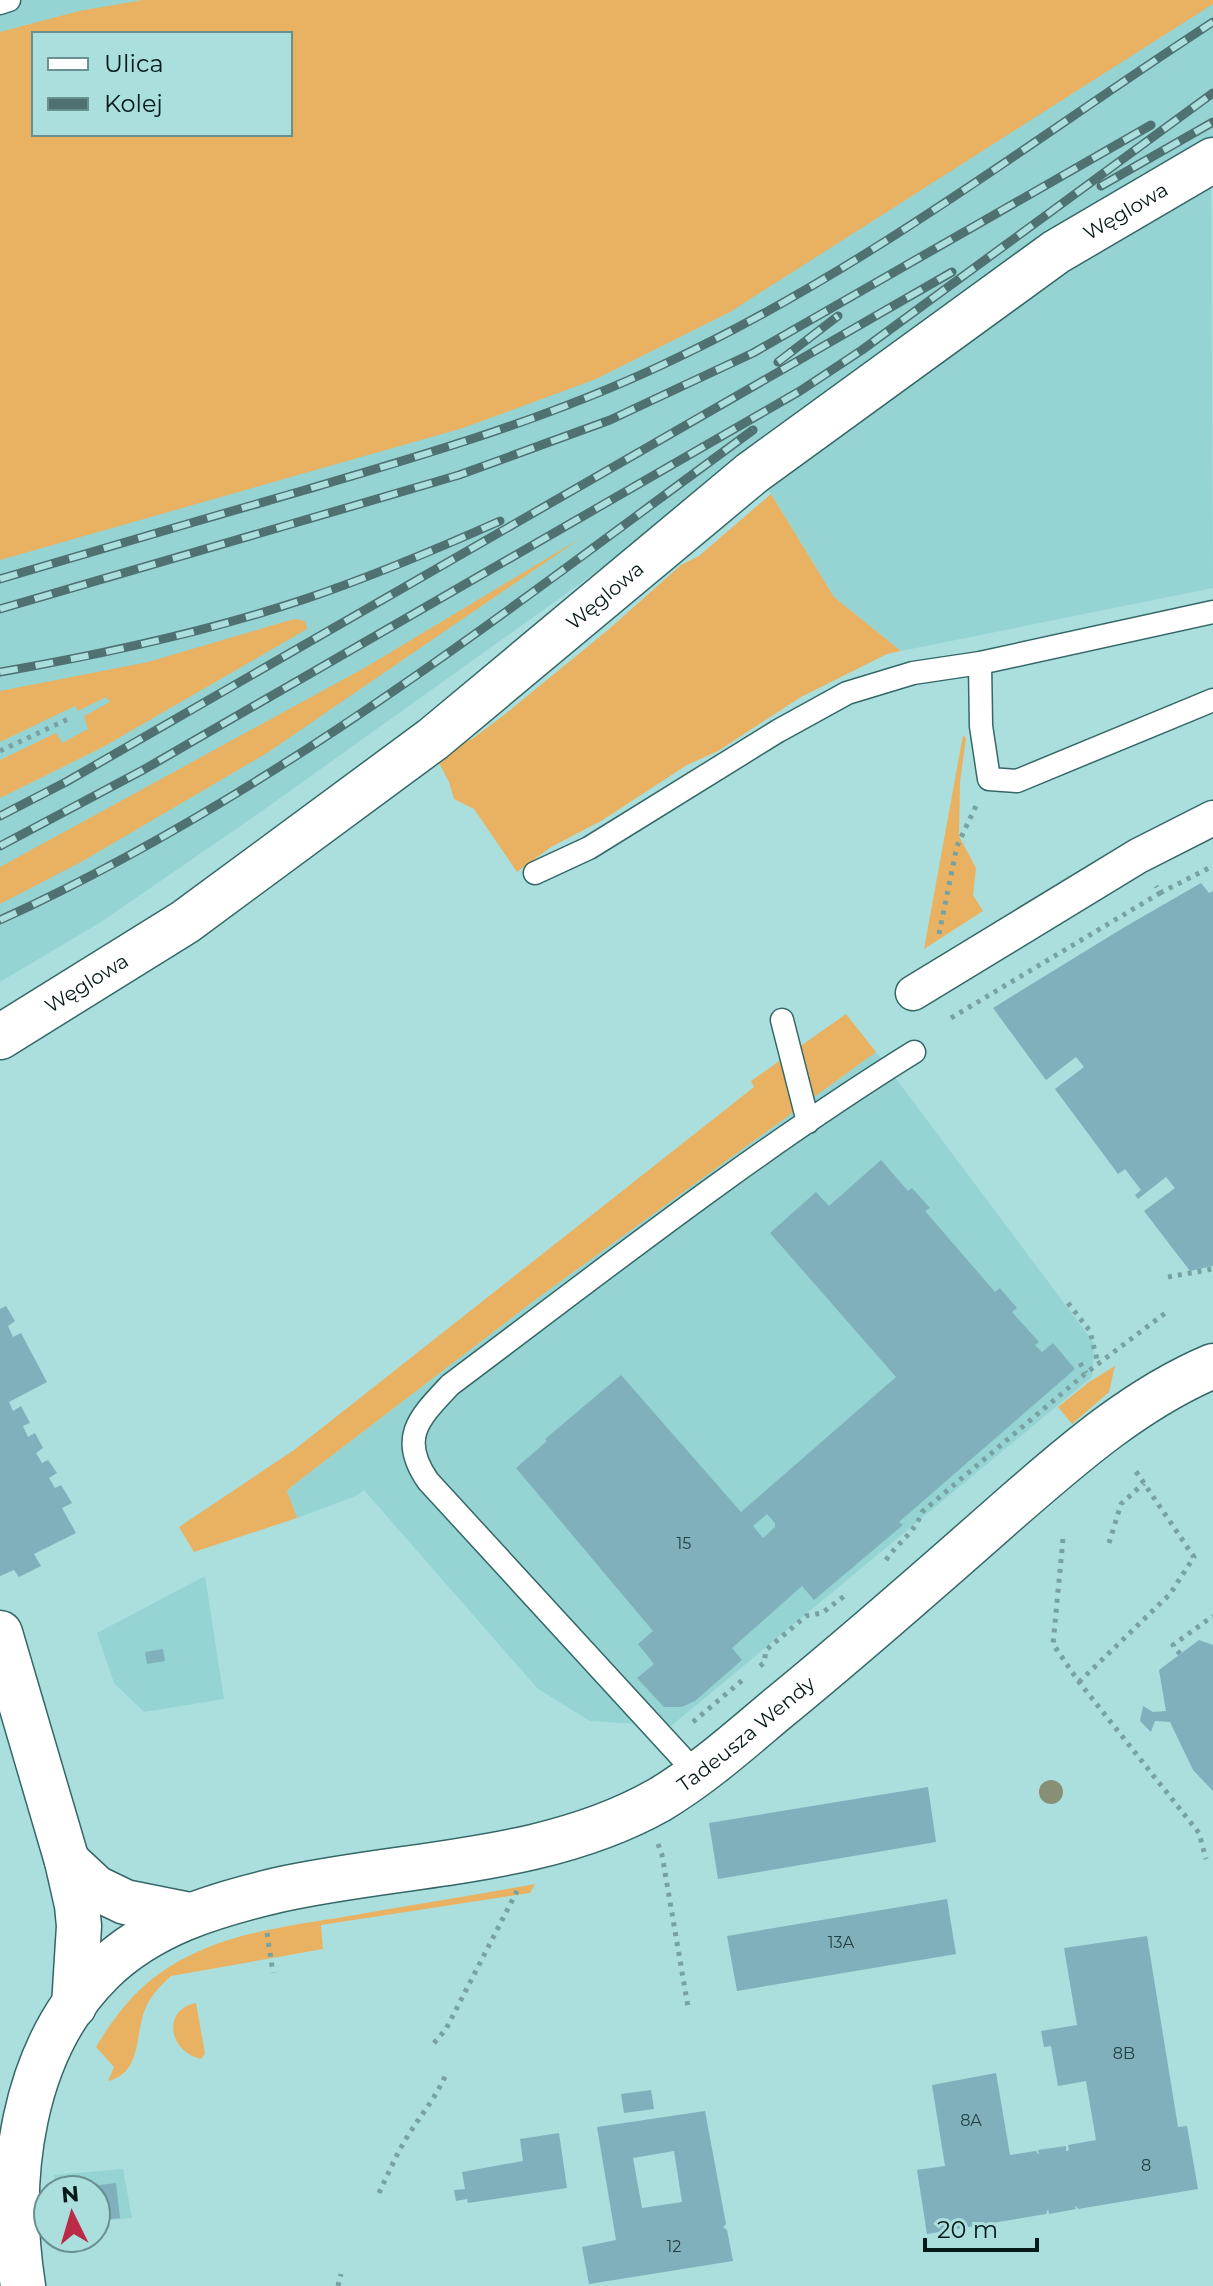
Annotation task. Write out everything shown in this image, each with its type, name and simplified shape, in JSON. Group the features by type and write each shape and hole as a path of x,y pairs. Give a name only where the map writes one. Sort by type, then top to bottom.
{"street":[{"name":"Węglowa","path":"0,1037 185,922 420,748 752,473 1056,252 1213,160"},
{"path":"921,987 1138,856 1213,818"},
{"name":"Tadeusza Wendy","path":"23,2286 17,2235 17,2196 24,2127 40,2065 74,2006 99,1973 129,1948 157,1930 233,1900 320,1881 505,1853 590,1831 659,1800 684,1759 829,1667 1103,1431 1160,1392 1213,1366"},
{"name":"Tadeusza Wendy","path":"0,1633 67,1861 79,1926 74,2006"},
{"path":"67,1861 96,1888 125,1902 190,1915"}],"lane":[{"path":"0,3 9,0"},
{"path":"535,873 589,848 778,731 847,693 913,673 980,663 1213,612"},
{"path":"980,663 981,726 989,779 1017,781 1213,700"},
{"path":"782,1020 808,1122"},
{"path":"684,1759 428,1481 415,1463 411,1447 414,1433 425,1412 450,1385 649,1236 808,1122 914,1052"}],"path":[{"path":"0,751 68,719"},
{"path":"921,987 957,846 989,779"},
{"path":"1160,893 1213,866"},
{"path":"1168,1277 1213,1269"},
{"path":"1068,1303 1090,1331 1098,1364"},
{"path":"880,1570 894,1548 916,1528 922,1512 1086,1373 1168,1311"},
{"path":"1080,1363 1086,1373"},
{"path":"1079,1682 1170,1594 1194,1557 1133,1467"},
{"path":"1109,1543 1121,1504 1144,1483"},
{"path":"1063,1539 1053,1644 1079,1682 1199,1833 1206,1859"},
{"path":"684,1759 703,1712 764,1663 766,1650 806,1616 822,1613 852,1592"},
{"path":"1180,1654 1173,1645 1213,1616"},
{"path":"654,1836 662,1855 688,2007"},
{"path":"434,2043 446,2029 523,1879"},
{"path":"265,1920 273,1973"},
{"path":"379,2193 407,2137 436,2097 447,2072"},
{"path":"338,2286 341,2274"}],"shaded area":[{"path":"0,0 1213,0 1213,140 1030,253 567,593 101,922 0,982"},
{"path":"143,0 1213,0 1213,4 730,312 596,379 463,428 0,560 0,32 79,11"},
{"path":"1211,187 1213,588 901,651 834,597 768,489 974,335 1075,265"},
{"path":"771,494 834,597 901,651 887,654 801,697 718,751 687,765 601,821 551,847 517,872 474,809 454,799 439,763 452,748 472,739 504,715 681,565 699,556"},
{"path":"581,538 267,753 81,862 0,904 0,867 366,667"},
{"path":"294,619 305,621 307,629 103,747 0,798 0,760 56,733 62,743 88,729 84,716 110,702 106,697 78,711 75,706 0,742 0,691 148,662"},
{"path":"963,735 966,738 960,782 959,836 976,868 973,895 983,911 924,949"},
{"path":"846,1014 876,1052 535,1300 292,1486 287,1491 297,1518 194,1552 179,1527 294,1450 754,1087 751,1081"},
{"path":"876,1052 1094,1343 1092,1377 671,1726 590,1721 538,1689 364,1490 356,1496 297,1518 287,1491 292,1486 535,1300"},
{"path":"1115,1366 1109,1392 1072,1424 1058,1407"},
{"path":"205,1576 224,1699 144,1712 114,1683 97,1633"},
{"path":"535,1884 530,1893 321,1925 323,1949 171,1976 155,1992 146,2007 132,2063 119,2077 108,2081 114,2067 96,2047 103,2035 147,1983 190,1955 234,1939 279,1928"},
{"path":"196,2003 205,2054 201,2059 182,2048 173,2031 178,2014"},
{"path":"123,2169 132,2218 112,2220 112,2174 66,2174"}],"building":[{"path":"1201,883 1209,893 1213,891 1213,1266 1190,1271 1144,1211 1175,1188 1166,1177 1138,1199 1135,1195 1141,1190 1125,1169 1118,1174 1055,1089 1084,1067 1076,1057 1046,1080 993,1008"},
{"path":"881,1160 908,1191 912,1188 930,1208 925,1211 995,1292 1000,1288 1017,1308 1012,1312 1039,1342 1035,1345 1042,1352 1053,1343 1075,1369 899,1522 903,1525 814,1600 802,1586 732,1648 742,1660 695,1701 682,1707 664,1707 637,1678 654,1664 638,1644 653,1631 516,1468 547,1441 545,1439 621,1375 741,1512 896,1377 770,1233 816,1192 829,1206","holes":["767,1514 775,1527 763,1538 753,1526"]},
{"path":"6,1306 15,1321 8,1326 13,1337 21,1333 47,1382 9,1402 13,1411 21,1406 30,1423 23,1426 28,1437 35,1433 43,1448 36,1453 42,1463 48,1460 57,1473 49,1478 55,1488 61,1485 72,1503 62,1508 76,1533 34,1554 41,1566 19,1577 14,1570 0,1576 0,1309"},
{"path":"1199,1640 1213,1645 1213,1791 1193,1770 1170,1722 1155,1721 1151,1732 1140,1721 1143,1706 1153,1712 1166,1711 1159,1670"},
{"path":"163,1649 165,1661 147,1664 145,1652"},
{"path":"928,1787 936,1842 718,1879 709,1823"},
{"path":"947,1899 956,1954 737,1991 727,1936"},
{"path":"1147,1936 1178,2127 1187,2126 1198,2189 1078,2209 1075,2205 1076,2209 1049,2214 1048,2209 1046,2214 927,2234 917,2170 945,2166 932,2085 996,2073 1010,2155 1036,2151 1039,2155 1038,2150 1066,2146 1066,2151 1069,2150 1068,2145 1096,2140 1086,2081 1058,2086 1051,2046 1044,2047 1041,2031 1077,2025 1064,1948"},
{"path":"651,2090 654,2109 624,2113 621,2094"},
{"path":"705,2111 726,2224 723,2227 727,2230 733,2261 589,2284 582,2247 616,2240 597,2127","holes":["674,2151 682,2202 642,2208 633,2158"]},
{"path":"559,2133 567,2188 468,2203 467,2199 456,2201 454,2190 465,2189 462,2172 523,2161 520,2139"},
{"path":"116,2183 120,2218 112,2219 112,2184"}],"railway":[{"path":"0,579 441,449 531,419 662,365 735,329 875,248 1213,22"},
{"path":"0,846 143,770 800,391 862,350 1213,93"},
{"path":"1101,186 1213,122"},
{"path":"0,609 459,475 610,420 753,353 1151,125"},
{"path":"0,816 66,782 952,272"},
{"path":"778,362 838,316"},
{"path":"0,920 101,870 199,816 295,757 481,630 753,430"},
{"path":"0,672 155,641 270,610 332,590 500,521"}]}
